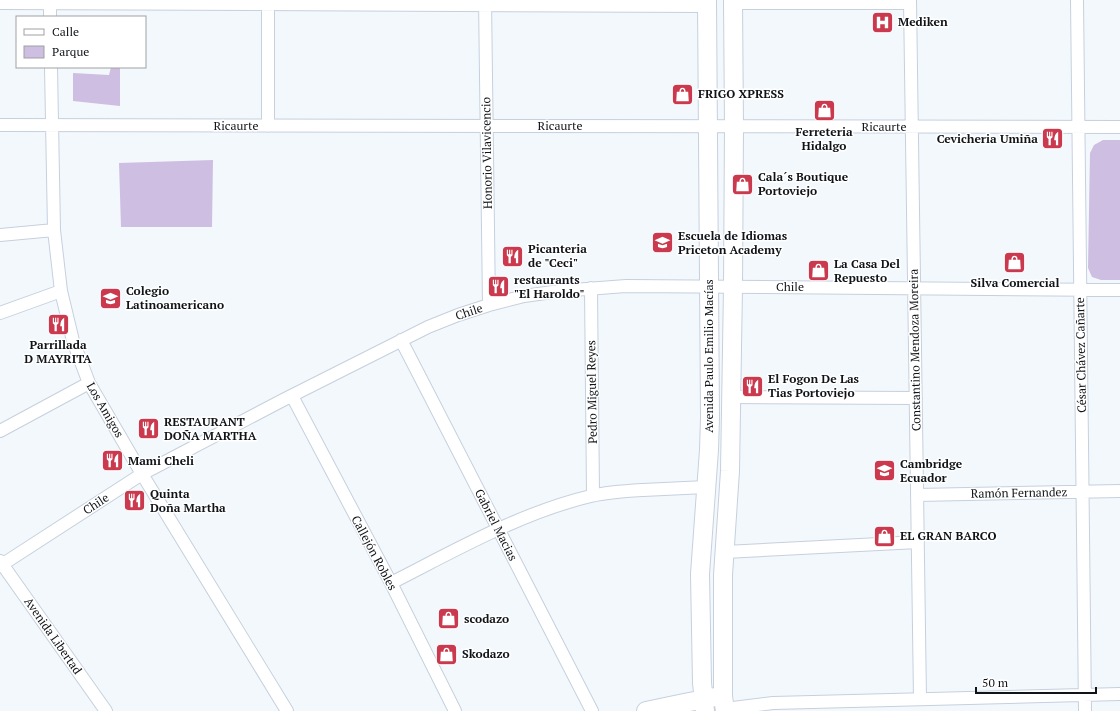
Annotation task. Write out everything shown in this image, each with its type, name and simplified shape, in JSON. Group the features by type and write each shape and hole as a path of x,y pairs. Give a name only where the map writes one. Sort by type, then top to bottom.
{"main road":[{"name":"Avenida Paulo Emilio Macías","path":"724,705 723,575 730,471 733,286 733,2"},
{"name":"Avenida Paulo Emilio Macías","path":"704,705 700,574 710,418 707,3"},
{"path":"646,711 704,705 724,705"}],"street":[{"name":"César Chávez Cañarte","path":"1077,0 1085,711"},
{"path":"50,2 50,16"},
{"path":"268,2 268,126"},
{"name":"Honorio Vilavicencio","path":"485,2 489,305"},
{"path":"733,2 910,2"},
{"name":"Constantino Mendoza Moreira","path":"910,2 920,699"},
{"path":"0,3 707,3"},
{"name":"Los Amigos","path":"51,68 54,230 61,291 73,341 89,383 142,474 287,711"},
{"name":"Ricaurte","path":"0,125 1120,127"},
{"path":"0,235 54,230"},
{"name":"Chile","path":"1,564 142,474 401,340 458,314 524,296 591,288 626,286 1120,290"},
{"name":"Pedro Miguel Reyes","path":"591,288 593,495"},
{"path":"0,313 61,291"},
{"name":"Gabriel Macias","path":"401,340 592,711"},
{"path":"0,431 89,383"},
{"name":"Callejón Robles","path":"292,396 391,583 455,711"},
{"path":"731,397 916,398"},
{"path":"391,583 498,529 573,500 593,495 621,492 706,487"},
{"name":"Ramón Fernandez","path":"917,494 1120,491"},
{"path":"725,552 918,542"},
{"name":"Avenida Libertad","path":"1,564 106,711"},
{"path":"724,705 920,699 934,705 1120,694"}],"green space":[{"path":"111,68 120,68 120,106 73,101 73,73 109,75"},
{"path":"1103,140 1120,140 1120,280 1101,280 1092,277 1088,268 1090,153 1094,145"},
{"path":"213,160 212,227 121,227 119,163"}],"place":[{"name":"Mediken","path":"882,22"},
{"name":"FRIGO XPRESS","path":"683,94"},
{"name":"Ferreteria Hidalgo","path":"824,111"},
{"name":"Cevicheria Umiña","path":"1053,139"},
{"name":"Cala´s Boutique Portoviejo","path":"743,184"},
{"name":"Escuela de Idiomas Priceton Academy","path":"662,243"},
{"name":"Picanteria de \"Ceci\"","path":"513,256"},
{"name":"Silva Comercial","path":"1015,262"},
{"name":"La Casa Del Repuesto","path":"819,271"},
{"name":"restaurants \"El Haroldo\"","path":"498,287"},
{"name":"Colegio Latinoamericano","path":"111,298"},
{"name":"Parrillada D MAYRITA","path":"58,324"},
{"name":"El Fogon De Las Tias Portoviejo","path":"752,386"},
{"name":"RESTAURANT DOÑA MARTHA","path":"149,429"},
{"name":"Mami Cheli","path":"112,461"},
{"name":"Cambridge Ecuador","path":"885,471"},
{"name":"Quinta Doña Martha","path":"134,501"},
{"name":"EL GRAN BARCO","path":"884,536"},
{"name":"scodazo","path":"448,619"},
{"name":"Skodazo","path":"447,654"}]}
